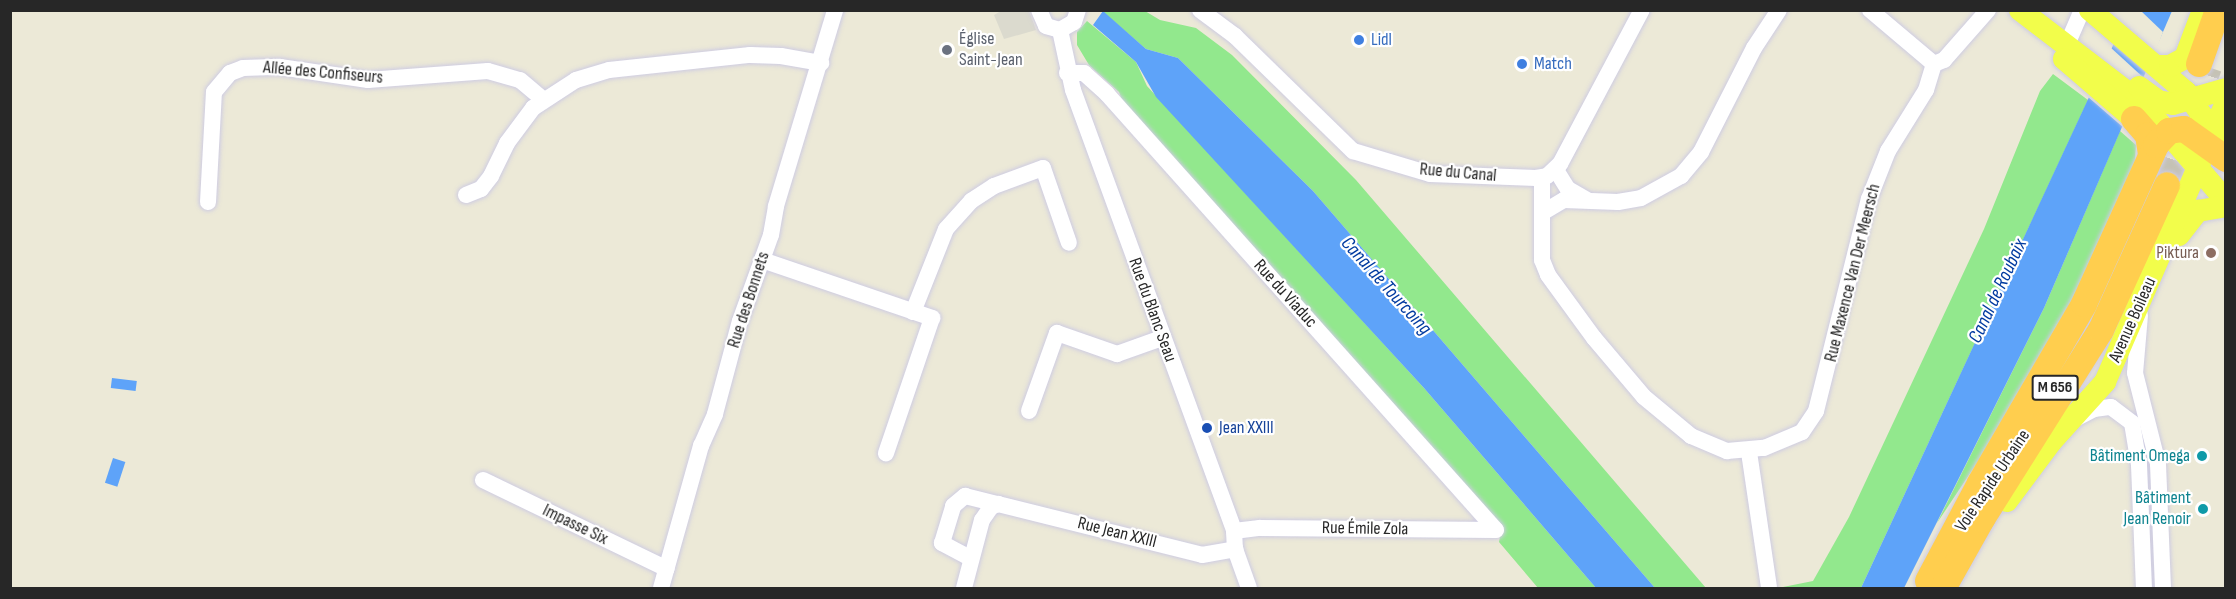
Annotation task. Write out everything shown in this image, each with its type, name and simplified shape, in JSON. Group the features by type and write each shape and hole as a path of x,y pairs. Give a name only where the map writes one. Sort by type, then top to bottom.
{"highway":[{"path":"2218,10 2204,66 2226,19"},
{"path":"2141,106 2151,155"},
{"path":"1937,586 1980,483 2084,304 2151,155 2169,131 2189,130 2218,146"},
{"name":"Voie Rapide Urbaine","path":"1937,586 2058,383 2112,284 2162,183"}],"main road":[{"path":"2020,10 2046,34 2141,106 2169,131 2226,201"},
{"path":"2156,66 2170,66 2185,58 2204,10"},
{"path":"2098,17 2193,101 2218,146"},
{"path":"2141,106 2193,101 2226,89"},
{"name":"Avenue Boileau","path":"1937,586 1995,517 2064,426 2105,382 2198,169 2218,146 2226,103"},
{"path":"2147,288 2193,215 2206,207 2226,206"}],"street":[{"name":"Rue des Bonnets","path":"661,588 700,446 715,414 740,321 762,260 835,10"},
{"path":"1039,10 1046,26 1060,30 1074,22 1078,10"},
{"name":"Rue du Canal","path":"1200,10 1247,46 1353,151 1430,174 1549,174"},
{"path":"1590,201 1574,194 1549,174 1642,10"},
{"path":"1542,213 1555,202 1641,198 1664,188 1690,168 1754,48 1779,10"},
{"path":"1870,10 1934,64 1944,60 1988,10"},
{"path":"2078,59 2082,10"},
{"name":"Rue du Blanc Seau","path":"1060,30 1067,73 1234,531 1235,549 1249,588"},
{"path":"466,195 481,189 514,131 543,99 576,80 609,70 750,55 781,56 821,63"},
{"name":"Rue Maxence Van Der Meersch","path":"1549,174 1542,213 1540,250 1548,275 1639,391 1691,436 1727,451 1749,452 1793,437 1813,418 1869,199 1888,151 1926,90 1934,64"},
{"name":"Allée des Confiseurs","path":"208,202 214,92 230,74 243,68 280,67 368,80 488,71 520,80 543,99"},
{"name":"Rue du Viaduc","path":"1067,73 1084,73 1107,94 1496,530"},
{"path":"913,312 946,229 971,201 994,186 1043,168 1069,243"},
{"path":"762,260 932,318 886,453"},
{"path":"2147,288 2135,373 2155,438 2163,588"},
{"path":"1029,411 1057,333 1117,354 1162,338"},
{"path":"2064,426 2094,409 2111,407 2127,416 2136,438 2144,588"},
{"path":"2136,438 2155,438"},
{"path":"1749,452 1769,587"},
{"name":"Impasse Six","path":"483,480 667,569"},
{"name":"Rue Jean XXIII","path":"970,558 942,543 953,506 965,496 1202,555 1235,549"},
{"path":"964,588 970,558 982,520 998,504"},
{"name":"Rue Émile Zola","path":"1234,531 1260,528 1496,530"}],"green space":[{"path":"1102,11 1145,11 1160,20 1196,28 1232,55 1356,180 1706,588 1655,588 1313,191 1178,58 1146,49"},
{"path":"1087,21 1136,62 1147,86 1424,388 1596,588 1538,588 1499,542 1501,531 1126,111 1119,92 1089,65 1077,45 1077,32"},
{"path":"2053,74 2088,100 1861,588 1778,588 1813,581 1849,517 1984,229 2040,91"},
{"path":"2120,131 2136,145 2135,161 2063,322 2009,415 1937,523 2044,308"}],"shaded area":[{"path":"1003,10 1029,11 1036,30 1004,39 994,15"}],"water":[{"name":"Canal de Tourcoing","path":"1103,11 1146,49 1178,58 1313,191 1655,588 1596,588 1424,388 1156,97 1136,62 1093,25"},
{"path":"2129,11 2172,11 2044,308 1904,588 1861,588"},
{"path":"112,378 137,381 136,391 111,388"},
{"path":"113,458 125,462 117,487 105,483"}],"pier":[{"path":"2125,10 2141,11 2163,32 2148,72 2112,40"},
{"path":"2109,46 2145,79 2124,128 2087,96"}],"tunnel":[{"path":"2167,185 2209,67"}],"place":[{"name":"Lidl","path":"1359,40"},
{"name":"Église Saint-Jean","path":"947,50"},
{"name":"Match","path":"1522,64"},
{"name":"Piktura","path":"2211,253"},
{"name":"Jean XXIII","path":"1207,428"},
{"name":"Bâtiment Omega","path":"2202,456"},
{"name":"Bâtiment Jean Renoir","path":"2203,509"}],"water label":[{"name":"Canal de Roubaix","path":"1998,291"}]}
